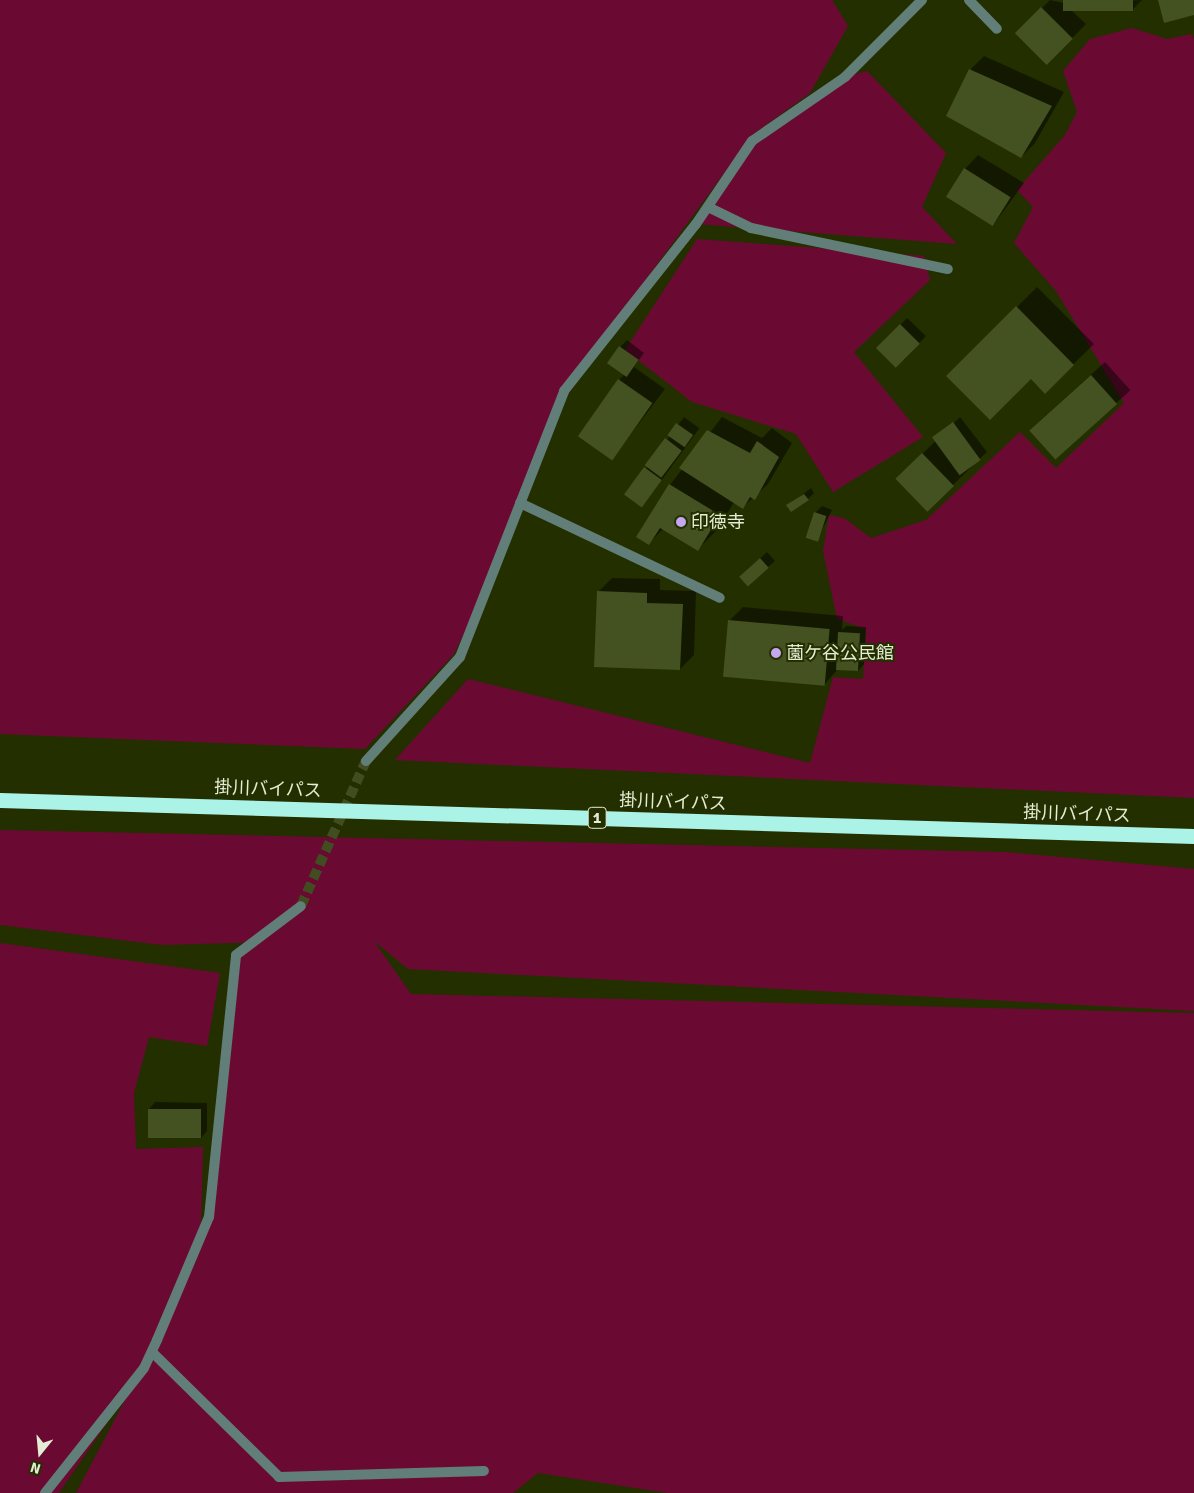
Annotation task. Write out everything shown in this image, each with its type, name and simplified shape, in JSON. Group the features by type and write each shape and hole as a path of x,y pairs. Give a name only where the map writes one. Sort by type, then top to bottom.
{"highway":[{"name":"掛川バイパス","path":"0,800 1194,836"}],"street":[{"path":"366,761 460,657 564,391 708,207 752,141 845,78 922,0"},
{"path":"969,0 997,30"},
{"path":"708,207 752,228 948,268"},
{"path":"520,504 720,598"},
{"path":"45,1493 144,1368 152,1352 209,1217 236,954 301,906"},
{"path":"152,1352 279,1477 484,1471"}],"shaded area":[{"path":"0,0 832,0 848,26 810,93 752,135 564,391 492,576 454,654 365,749 0,734"},
{"path":"1132,28 1167,39 1192,34 1194,40 1194,798 395,760 468,679 810,763 833,677 863,679 866,629 837,619 823,551 829,515 844,518 871,538 926,520 1020,432 1056,468 1124,403 1056,291 1014,243 1033,207 1017,190 1065,135 1077,112 1063,71 1090,39"},
{"path":"867,71 946,153 922,207 957,244 696,224 752,141 845,77"},
{"path":"697,239 924,256 930,280 854,352 923,437 833,492 796,434 692,402 625,350"},
{"path":"0,830 1006,852 1194,869 1194,1011 408,969 374,941 411,994 1194,1013 1194,1493 668,1493 538,1473 513,1493 76,1493 133,1385 59,1493 0,1493 0,943 220,973 207,1046 149,1037 134,1093 136,1149 203,1147 201,1229 211,1206 236,955 262,942 162,945 0,925"}],"building":[{"path":"1063,0 1133,0 1133,11 1063,11"},
{"path":"1158,0 1194,0 1194,15 1164,23"},
{"path":"1041,7 1073,39 1047,65 1015,33"},
{"path":"969,69 1052,106 1021,158 946,116"},
{"path":"964,168 1011,197 993,226 946,197"},
{"path":"1016,306 1074,365 1045,394 1031,379 990,420 946,376"},
{"path":"900,324 920,344 896,368 876,348"},
{"path":"619,346 639,360 627,377 607,363"},
{"path":"1091,375 1117,404 1055,460 1029,431"},
{"path":"618,379 652,403 612,460 578,436"},
{"path":"953,422 981,460 960,475 932,437"},
{"path":"676,423 693,435 685,447 667,435"},
{"path":"707,430 750,453 757,441 779,457 755,500 750,497 743,509 679,468"},
{"path":"665,438 682,451 661,478 645,465"},
{"path":"922,453 954,486 927,512 895,479"},
{"path":"644,467 662,480 642,507 624,495"},
{"name":"印徳寺","path":"669,484 720,515 698,551 660,528 649,545 636,537"},
{"path":"804,494 809,500 791,512 786,505"},
{"path":"814,512 826,516 818,542 806,538"},
{"path":"760,558 769,568 748,586 739,577"},
{"path":"597,591 647,593 647,603 683,604 680,670 594,667"},
{"name":"薗ケ谷公民館","path":"728,620 830,629 825,686 723,677"},
{"path":"838,632 860,633 858,671 836,670"},
{"path":"148,1109 201,1109 201,1138 148,1138"}],"tunnel":[{"path":"301,906 366,761"}],"place":[{"name":"印徳寺","path":"681,522"},
{"name":"薗ケ谷公民館","path":"776,653"}]}
